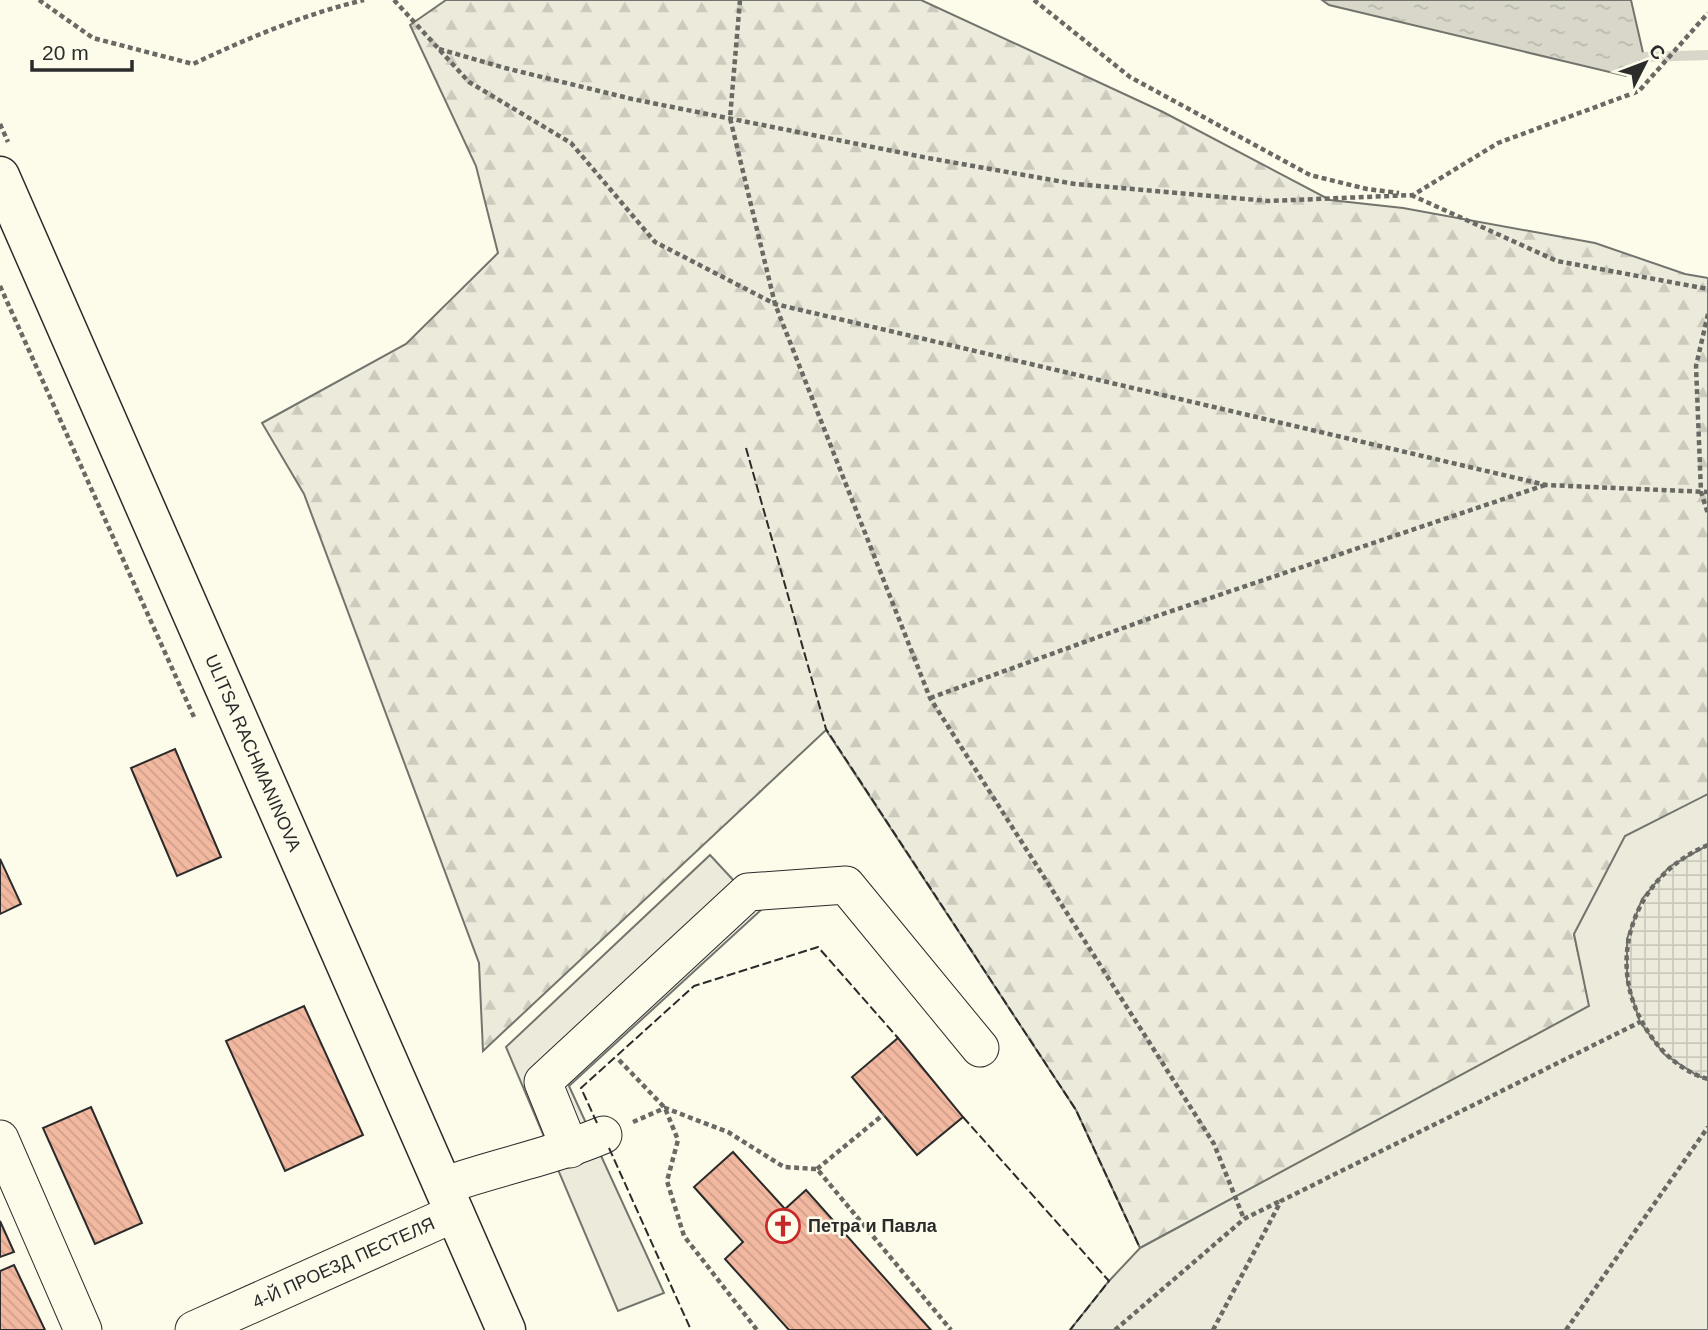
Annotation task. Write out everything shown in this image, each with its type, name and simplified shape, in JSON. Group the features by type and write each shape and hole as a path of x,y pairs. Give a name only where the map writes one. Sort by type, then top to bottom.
{"main road":[{"name":"ULITSA RACHMANINOVA","path":"0,176 506,1330"}],"street":[{"path":"570,1149 543,1082 748,892 846,885 980,1048"},
{"name":"4-Й ПРОЕЗД ПЕСТЕЛЯ","path":"194,1330 449,1200 474,1175 570,1149 603,1135"},
{"path":"0,1139 83,1330"}],"path":[{"path":"39,0 93,38 194,64 237,43 331,8 364,0"},
{"path":"394,0 469,82 571,143 655,242 775,304 1546,485 1708,492"},
{"path":"740,0 730,118 775,304 930,698 1214,1144 1244,1219"},
{"path":"1034,0 1129,76 1310,175 1367,189 1413,195 1557,261 1708,289"},
{"path":"439,49 619,96 928,159 1075,184 1269,201 1413,195 1498,143 1639,91 1708,13"},
{"path":"1708,314 1696,366 1701,492 1708,514"},
{"path":"930,698 1148,619 1546,485"},
{"path":"1708,845 1669,867 1642,899 1627,939 1627,981 1640,1021 1664,1054 1698,1076 1708,1079"},
{"path":"1115,1330 1244,1219 1640,1021"},
{"path":"595,1034 665,1108 678,1140 667,1181 684,1237 757,1330"},
{"path":"603,1135 665,1108 728,1132 784,1167 817,1170 884,1114"},
{"path":"1566,1330 1708,1127"},
{"path":"817,1170 949,1329"},
{"path":"1213,1330 1281,1201"}],"green space":[{"path":"446,0 921,0 1163,112 1330,200 1403,208 1595,243 1685,274 1708,278 1708,794 1701,798 1574,934 1590,1006 1140,1248 1076,1110 826,730 483,1051 479,963 304,494 262,423 406,344 498,253 476,166 410,25"},
{"path":"1708,794 1708,1330 1070,1330 1109,1281 1140,1248 1589,1006 1574,934 1625,836"}],"shaded area":[{"path":"1708,845 1708,1079 1698,1076 1664,1054 1640,1022 1627,981 1627,939 1642,899 1669,867"},
{"path":"710,855 761,910 569,1086 664,1293 618,1311 506,1047"}],"water":[{"path":"1322,0 1631,0 1644,57 1626,76 1329,5"}],"building":[{"path":"175,749 221,857 177,876 131,768"},
{"path":"0,859 21,904 0,914"},
{"path":"304,1006 363,1135 285,1171 226,1041"},
{"path":"898,1038 963,1117 917,1155 852,1077"},
{"path":"91,1107 142,1223 95,1244 43,1128"},
{"name":"Петра и Павла","path":"733,1152 785,1209 806,1190 931,1330 789,1330 725,1259 743,1242 694,1187"},
{"path":"0,1221 14,1252 0,1257"},
{"path":"14,1265 45,1330 0,1330 0,1271"}],"waterway":[{"path":"1644,57 1708,55"}],"fence":[{"path":"746,448 826,729 1076,1110 1140,1248"},
{"path":"597,1123 581,1088 694,986 818,947 898,1038"},
{"path":"963,1117 1109,1281 1070,1330"},
{"path":"609,1148 691,1330"}],"place":[{"name":"Петра и Павла","path":"783,1226"}]}
